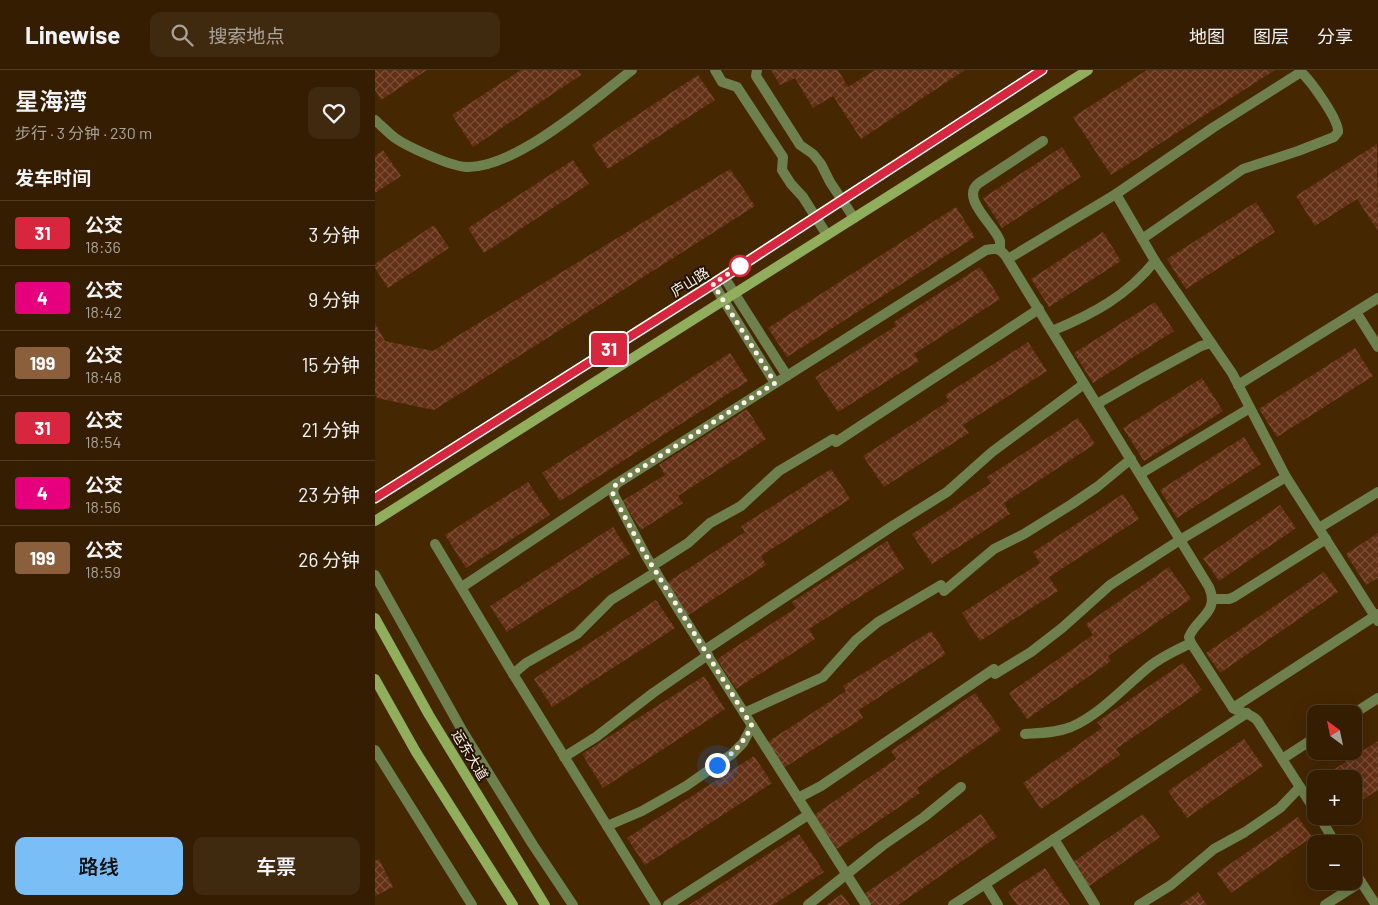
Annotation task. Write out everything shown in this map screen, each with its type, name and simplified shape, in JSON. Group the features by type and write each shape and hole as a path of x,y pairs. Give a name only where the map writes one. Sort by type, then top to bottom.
{"street":[{"name":"庐山路","path":"375,498 724,277 1042,70"},
{"path":"375,521 1088,70"},
{"name":"运东大道","path":"375,618 429,715 542,904"},
{"path":"375,679 416,752 513,905"}],"lane":[{"path":"375,120 395,138 439,159 465,167 495,163 526,148 582,109 632,70"},
{"path":"715,70 722,82 737,87 783,157 782,170 803,197 827,235"},
{"path":"757,70 756,76 800,145 813,154 821,164 830,182 854,218"},
{"path":"1008,259 1116,194 1214,127 1301,72 1309,79 1337,123 1338,132 1334,137 1243,169 1142,239"},
{"path":"1043,141 979,183 973,191 974,201 1000,241 1000,249 1039,309 1209,587 1213,600 1209,611 1191,631 1189,637 1191,643 1233,708 1247,713 1257,720 1307,798"},
{"path":"1116,194 1155,260 1238,385 1286,477 1377,617 1233,708"},
{"path":"462,587 616,484 986,250 1000,249"},
{"path":"1052,331 1097,311 1145,273 1155,260"},
{"path":"724,277 787,376"},
{"path":"713,284 775,383"},
{"path":"1238,385 1378,298"},
{"path":"513,674 526,663 577,634 611,600 676,553 710,523 741,506 779,471 835,440 1039,309"},
{"path":"1356,312 1378,347"},
{"path":"1097,404 1141,378 1201,346 1211,343"},
{"path":"564,757 596,737 706,653 894,525 947,492 1006,441 1084,384"},
{"path":"1140,474 1250,408"},
{"path":"744,713 823,677 857,640 878,622 942,588 994,549 1024,534 1097,487 1131,459"},
{"path":"798,798 821,786 994,672 1031,652 1062,628 1110,585 1180,540 1286,477"},
{"path":"616,484 613,495 654,569 866,905"},
{"path":"1319,528 1378,492"},
{"path":"1213,600 1234,597 1326,540"},
{"path":"435,544 656,905"},
{"path":"375,575 463,732 533,845 573,905"},
{"path":"1025,734 1070,727 1090,716 1167,654 1191,643"},
{"path":"1363,708 1378,698"},
{"path":"953,905 1247,713"},
{"path":"607,826 642,811 686,786 732,754 743,743 752,726"},
{"path":"1282,759 1307,743"},
{"path":"375,750 472,905"},
{"path":"808,905 961,787"},
{"path":"1139,905 1171,885 1214,849 1245,832 1280,808 1300,787"},
{"path":"668,905 808,815"},
{"path":"1054,839 1095,905"},
{"path":"985,884 998,905"},
{"path":"1362,884 1376,905"},
{"path":"1325,905 1348,890"}],"building":[{"path":"375,70 427,70 381,100 375,90"},
{"path":"521,70 578,70 581,75 473,147 452,115"},
{"path":"771,70 838,70 848,87 875,70 965,70 861,139 833,96 813,108 795,78 780,85"},
{"path":"1147,70 1275,70 1111,175 1073,117"},
{"path":"698,75 715,100 608,169 592,145"},
{"path":"1377,144 1378,231 1357,199 1315,226 1296,196"},
{"path":"1062,147 1081,177 1002,228 983,198"},
{"path":"383,150 401,176 375,193 375,156"},
{"path":"573,160 589,184 484,253 468,228"},
{"path":"730,169 755,206 434,410 377,398 375,394 375,323 385,341 433,351"},
{"path":"1256,202 1275,232 1186,289 1167,259"},
{"path":"956,207 975,237 787,357 768,328"},
{"path":"434,225 449,248 388,288 375,268 375,264"},
{"path":"1103,232 1121,261 1049,307 1031,279"},
{"path":"980,267 1000,299 914,354 919,361 838,412 815,377 896,326 894,322"},
{"path":"1155,302 1174,331 1093,383 1074,353"},
{"path":"1028,342 1047,371 963,425 969,433 884,487 863,456 949,401 945,395"},
{"path":"1355,348 1373,376 1277,437 1259,409"},
{"path":"730,353 748,381 560,501 542,473"},
{"path":"1202,378 1223,411 1144,461 1123,428"},
{"path":"747,409 766,439 678,496 683,503 641,530 622,501 665,475 659,465"},
{"path":"1078,418 1095,444 1004,503 1010,514 932,564 912,534 991,483 987,477"},
{"path":"1244,437 1261,464 1177,518 1160,490"},
{"path":"831,469 850,499 761,556 766,565 687,616 666,583 745,532 741,526"},
{"path":"528,482 550,515 466,568 445,535"},
{"path":"1123,494 1139,519 1049,577 1058,591 980,641 962,613 1040,563 1033,552"},
{"path":"1280,505 1296,528 1219,581 1203,558"},
{"path":"613,527 630,554 507,632 490,606"},
{"path":"1378,533 1378,578 1366,585 1346,554"},
{"path":"887,541 904,569 809,629 815,639 736,689 717,659 796,608 792,602"},
{"path":"1169,567 1191,599 1108,656 1111,661 1027,719 1009,693 1093,635 1086,624"},
{"path":"1324,572 1338,592 1220,673 1206,653"},
{"path":"656,600 675,628 552,707 534,679"},
{"path":"931,631 946,654 859,710 863,718 782,769 766,743 846,691 843,686"},
{"path":"1183,663 1202,690 1116,749 1120,755 1041,809 1023,783 1102,728 1097,722"},
{"path":"704,676 725,709 603,788 582,754"},
{"path":"975,693 1001,730 917,788 920,793 837,849 814,815 896,759 891,751"},
{"path":"1244,739 1263,766 1187,818 1168,791"},
{"path":"1378,741 1378,790 1362,800 1362,770 1333,770 1348,760 1363,760 1363,751"},
{"path":"754,756 772,783 645,865 627,838"},
{"path":"1307,787 1307,795 1303,789"},
{"path":"981,814 997,837 898,905 872,905 864,894"},
{"path":"1143,814 1160,837 1089,886 1073,862"},
{"path":"1298,817 1311,835 1307,835 1307,840 1231,893 1217,873"},
{"path":"799,834 824,872 773,905 689,905"},
{"path":"379,859 393,887 375,896 375,861"},
{"path":"1045,868 1070,905 1017,905 1008,892"},
{"path":"1198,892 1207,905 1180,905"},
{"path":"842,894 850,905 826,905"}],"bus line":[{"name":"31","path":"375,498 713,284 1042,70"}],"route":[{"path":"717,765 743,743 752,726 646,556 613,495 613,490 616,484 775,383 713,284 740,266"}]}
